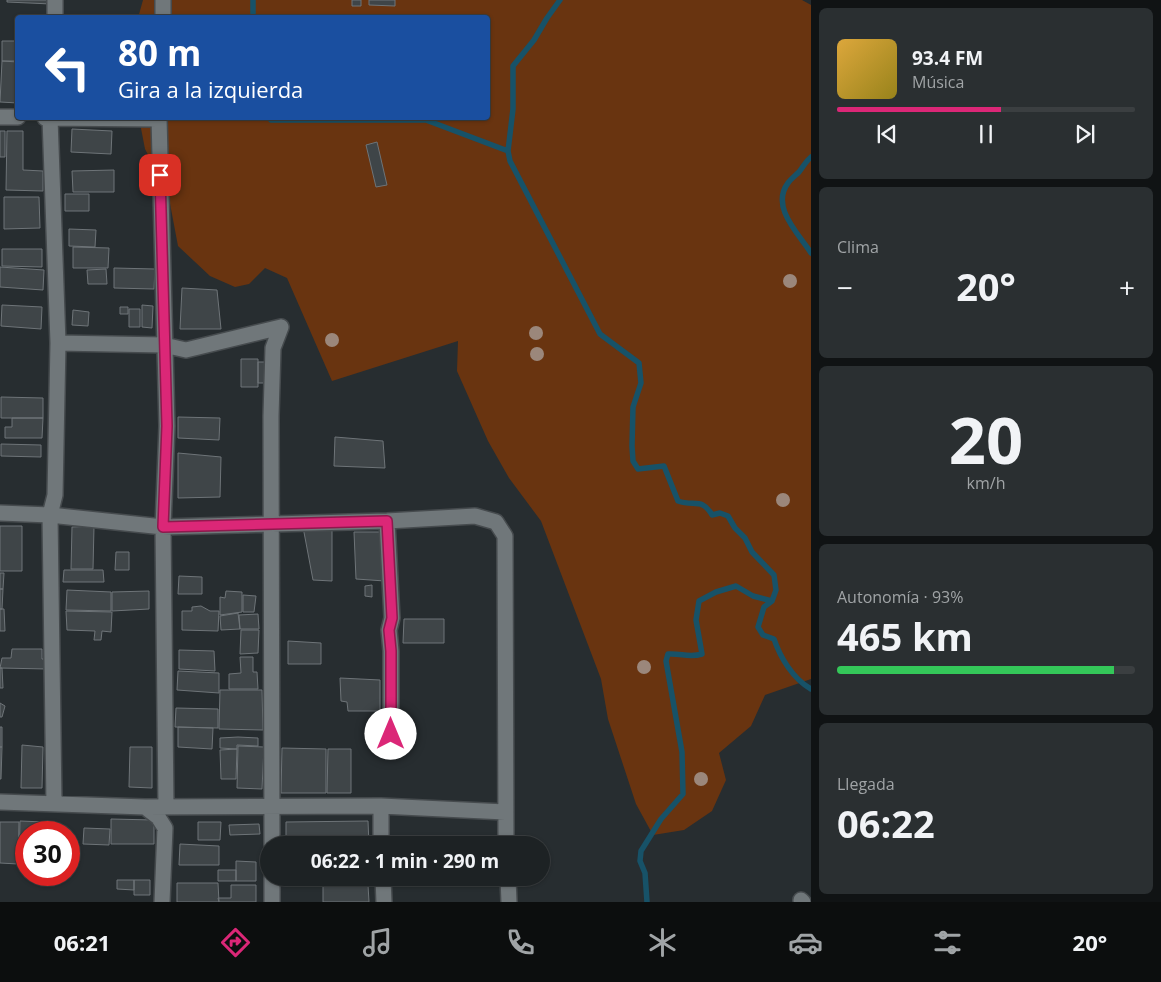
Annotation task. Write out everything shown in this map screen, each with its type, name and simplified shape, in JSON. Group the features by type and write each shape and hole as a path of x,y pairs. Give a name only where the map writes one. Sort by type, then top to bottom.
{"street":[{"path":"55,15 56,0"},
{"path":"163,0 163,15"},
{"path":"0,117 15,117"},
{"path":"50,120 58,343 55,495 50,515 54,804"},
{"path":"159,120 167,426 163,527 166,807"},
{"path":"58,343 164,345 186,350 280,327 273,348 272,836"},
{"path":"0,513 50,515 163,527 387,521 476,516 496,522 505,536 506,836"},
{"path":"387,521 392,618 389,630 391,651 391,734"},
{"path":"0,802 166,807 380,806 505,812"},
{"path":"145,806 158,817 165,828 162,902"},
{"path":"380,806 381,836"},
{"path":"272,886 272,902"},
{"path":"383,886 384,902"},
{"path":"508,886 509,902"}],"shaded area":[{"path":"143,0 802,0 811,5 811,679 765,695 751,726 719,753 726,780 712,811 684,830 653,835 636,804 608,719 601,679 541,521 509,478 488,441 457,371 458,341 332,381 287,278 265,268 249,284 235,287 210,276 178,246 168,193 145,149 139,120 490,120 490,15 139,15"}],"building":[{"path":"7,0 51,0 51,4 7,2"},
{"path":"352,0 361,0 361,6 352,6"},
{"path":"369,0 395,0 395,6 369,5"},
{"path":"2,41 15,41 15,61 2,61"},
{"path":"2,61 15,62 15,103 0,102"},
{"path":"72,129 112,131 111,154 71,152"},
{"path":"0,131 5,131 5,157 0,157"},
{"path":"7,131 23,131 23,170 43,171 43,191 6,190"},
{"path":"377,142 387,185 376,187 366,145"},
{"path":"114,170 114,192 73,192 72,171"},
{"path":"65,194 89,194 89,211 65,211"},
{"path":"4,197 39,197 40,228 4,229"},
{"path":"69,229 96,230 95,247 69,246"},
{"path":"73,247 109,248 108,268 73,268"},
{"path":"2,249 42,249 42,267 2,266"},
{"path":"0,267 44,270 43,290 0,287"},
{"path":"114,268 155,269 154,289 114,288"},
{"path":"106,269 107,284 88,284 87,270"},
{"path":"182,288 217,290 221,329 180,329"},
{"path":"2,305 42,307 41,329 1,326"},
{"path":"142,305 153,306 152,328 142,327"},
{"path":"120,307 128,307 128,314 120,314"},
{"path":"129,309 140,309 140,327 129,327"},
{"path":"73,310 89,312 88,326 72,325"},
{"path":"241,359 258,359 258,387 241,387"},
{"path":"258,362 265,362 264,383 258,383"},
{"path":"1,397 43,398 43,418 1,418"},
{"path":"178,417 220,418 219,440 178,438"},
{"path":"12,418 43,418 42,438 5,438 5,427 12,427"},
{"path":"335,437 383,441 385,468 334,466"},
{"path":"1,444 41,445 41,457 1,456"},
{"path":"178,453 221,457 220,497 178,498"},
{"path":"0,526 22,526 22,571 0,571"},
{"path":"94,526 93,569 71,569 72,527"},
{"path":"303,527 332,529 332,581 313,580"},
{"path":"354,532 382,532 385,581 356,579"},
{"path":"116,552 129,552 129,570 115,570"},
{"path":"64,570 103,570 104,582 63,582"},
{"path":"0,573 4,573 3,589 0,589"},
{"path":"179,576 202,577 202,594 178,594"},
{"path":"372,585 372,597 365,596 365,586"},
{"path":"0,589 3,589 2,609 0,609"},
{"path":"67,590 111,592 111,611 66,610"},
{"path":"149,591 149,609 112,611 112,592"},
{"path":"226,591 242,592 242,612 220,615 220,597 225,598"},
{"path":"243,595 256,596 254,612 243,612"},
{"path":"201,606 210,611 219,611 218,631 182,630 182,611 192,611 192,607"},
{"path":"0,609 4,609 5,631 0,631"},
{"path":"66,611 112,612 111,632 102,631 101,640 94,640 95,631 67,630"},
{"path":"238,613 240,629 221,630 220,616"},
{"path":"258,614 259,629 240,629 239,615"},
{"path":"404,619 444,619 444,643 403,643"},
{"path":"241,630 259,630 258,653 240,654"},
{"path":"288,641 321,643 321,664 288,664"},
{"path":"12,649 42,649 42,659 47,659 47,669 0,668 2,658 11,658"},
{"path":"179,650 214,651 215,671 179,669"},
{"path":"240,657 253,657 253,672 257,672 258,689 229,689 229,674 241,673"},
{"path":"0,668 2,668 3,688 0,688"},
{"path":"178,671 219,673 219,693 177,690"},
{"path":"340,678 380,680 380,711 348,711 347,702 341,701"},
{"path":"220,690 262,690 263,730 219,729"},
{"path":"0,703 5,706 2,717 0,717"},
{"path":"176,708 218,709 218,728 175,727"},
{"path":"0,727 2,727 2,747 0,747"},
{"path":"178,727 213,728 212,749 178,747"},
{"path":"220,738 258,738 258,746 237,745 237,749 220,748"},
{"path":"22,745 43,747 42,788 21,788"},
{"path":"238,746 264,747 262,789 237,788"},
{"path":"0,747 2,747 1,779 0,779"},
{"path":"130,747 152,747 152,788 129,787"},
{"path":"282,748 326,749 326,793 281,793"},
{"path":"237,749 236,779 221,779 220,750"},
{"path":"328,749 351,749 351,793 327,793"},
{"path":"111,819 154,820 154,844 111,844"},
{"path":"368,821 369,836 286,836 286,822"},
{"path":"0,822 15,822 15,864 0,863"},
{"path":"198,822 221,822 220,840 198,840"},
{"path":"259,824 260,834 230,835 229,825"},
{"path":"84,828 110,829 109,845 83,844"},
{"path":"180,844 219,846 219,865 179,865"},
{"path":"236,861 256,862 256,881 236,881"},
{"path":"218,870 236,870 236,881 218,881"},
{"path":"117,880 134,880 134,890 117,889"},
{"path":"134,880 150,880 150,895 134,895"},
{"path":"177,883 218,883 219,902 177,902"},
{"path":"231,885 256,885 256,902 219,902 218,898 231,898"},
{"path":"323,886 368,886 369,902 323,902"}],"waterway":[{"path":"253,0 253,15"},
{"path":"560,0 534,40 513,66 513,109 508,151 510,161 600,334 639,363 641,383 633,407 633,461 638,469 664,466 678,501 701,504 712,515 720,513 728,516 735,528 745,538 752,552 774,575 776,590 772,601 764,607 758,627 763,635 774,639 793,674 811,689"},
{"path":"271,120 426,120"},
{"path":"426,120 508,151"},
{"path":"811,157 788,183 783,192 782,201 788,220 811,253"},
{"path":"647,902 645,873 640,861 641,851 661,819 683,794 682,752 666,661 668,654 693,656 702,654 696,620 699,601 716,592 736,586 753,596 772,601"}],"route":[{"path":"160,175 167,426 163,527 387,521 392,618 389,630 391,651 391,734"}]}
